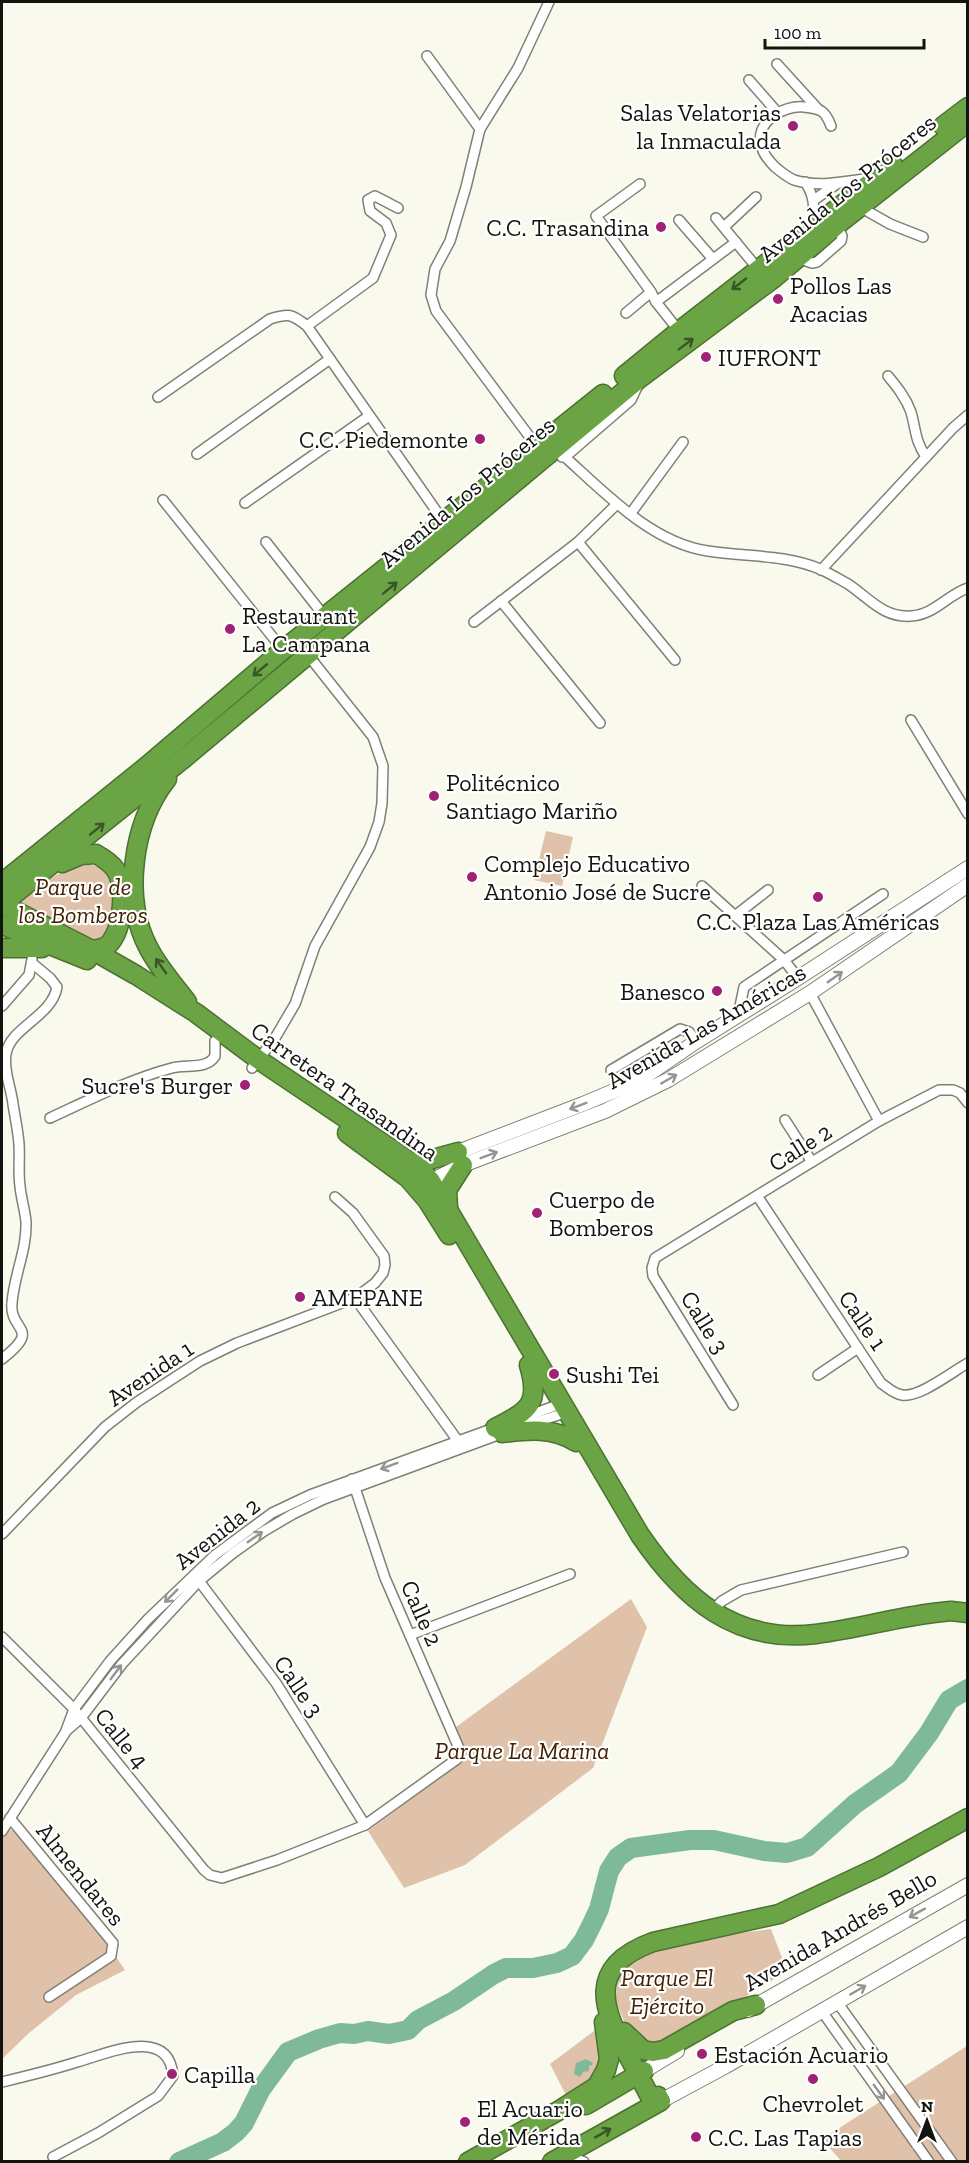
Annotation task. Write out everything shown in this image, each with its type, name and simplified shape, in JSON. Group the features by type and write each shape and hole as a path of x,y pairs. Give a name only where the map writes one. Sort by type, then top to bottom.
{"highway":[{"name":"Avenida Los Próceres","path":"2,904 308,655 679,331 968,107"},
{"name":"Avenida Los Próceres","path":"2,883 147,766 283,650 444,522 542,453 798,258 968,122"},
{"path":"183,759 160,788 150,807 139,835 133,866 138,918 149,948 196,1013"},
{"path":"44,871 81,855 96,854 115,869 122,885 122,911 110,943 103,948 92,950"},
{"name":"Carretera Trasandina","path":"2,904 136,975 196,1013 256,1064"},
{"name":"Carretera Trasandina","path":"2,924 97,964 140,987 215,1041 256,1064 418,1176 448,1208 561,1409 640,1535"},
{"path":"2,948 32,955 68,951"},
{"path":"418,1176 429,1160 460,1158 447,1190 448,1208"},
{"name":"Carretera Trasandina","path":"418,1176 435,1212 529,1365 561,1409 576,1442 602,1484 664,1568 687,1592 711,1612 732,1623 794,1635 816,1634 933,1612 968,1613"},
{"path":"498,1430 529,1404 534,1389 529,1365"},
{"path":"498,1430 540,1430 558,1433 576,1442"},
{"path":"468,2162 558,2111 592,2090 600,2082 609,2059 601,2001 603,1986 620,1960 645,1946 779,1914 879,1867 968,1818"},
{"path":"608,1977 612,2005 641,2073"},
{"path":"552,2162 658,2103 615,2032 609,2017 605,1991 608,1977"},
{"path":"624,2032 643,2050 661,2052 734,2011 756,2005"},
{"name":"Avenida Andrés Bello","path":"488,2162 641,2073"}],"street":[{"path":"549,2 518,68 480,129 450,241 435,269 430,295 436,311 542,453 565,457 617,504 661,535 684,546 707,551 786,558 821,570 849,585 865,599 888,613 910,616 928,613 957,592 968,588"},
{"path":"427,56 480,129"},
{"path":"777,64 817,108 826,114 831,126"},
{"path":"749,80 777,112"},
{"path":"817,108 796,107 777,112 763,130 761,147 770,161 791,179 805,183 826,184 877,177"},
{"path":"814,200 840,182"},
{"path":"805,183 814,200 814,225"},
{"path":"640,184 596,216 679,331"},
{"path":"307,326 373,278 391,235 386,223 370,211 368,200 375,196 398,208"},
{"path":"724,227 756,197"},
{"path":"860,207 890,224 924,237"},
{"path":"716,218 758,269"},
{"path":"679,220 712,258"},
{"path":"656,302 736,242"},
{"path":"626,313 651,292"},
{"path":"158,397 270,319 284,314 293,315 307,326 444,522"},
{"path":"197,454 330,359"},
{"path":"888,375 906,399 916,441 926,457"},
{"path":"565,457 631,400 640,378"},
{"path":"821,570 968,415"},
{"path":"245,503 369,416"},
{"path":"631,513 683,442"},
{"path":"163,500 283,650"},
{"path":"474,622 578,542 617,504"},
{"path":"266,542 325,617"},
{"path":"578,542 675,660"},
{"path":"501,601 600,723"},
{"path":"256,1064 296,1004 315,946 370,848 379,822 382,803 383,766 373,737 308,655"},
{"path":"911,720 968,814"},
{"name":"Avenida Las Américas","path":"418,1176 640,1080 697,1041 968,868"},
{"name":"Avenida Las Américas","path":"460,1158 635,1097 669,1080 810,993 968,885"},
{"path":"702,886 784,960 798,978"},
{"path":"736,915 768,890"},
{"path":"738,1016 744,987 883,894"},
{"path":"848,918 865,934"},
{"path":"2,1006 29,975 32,955"},
{"path":"2,1359 15,1349 22,1335 21,1326 12,1312 12,1301 25,1239 26,1221 19,1184 19,1144 6,1073 6,1053 18,1033 45,1009 55,996 57,987 32,955"},
{"path":"810,993 879,1121"},
{"path":"611,1070 680,1029 689,1032 697,1041"},
{"path":"50,1118 95,1097 158,1073 173,1068 208,1064 215,1056 215,1041"},
{"name":"Calle 2","path":"655,1258 879,1121 939,1090 953,1090 968,1103"},
{"path":"785,1120 813,1162"},
{"name":"Avenida 1","path":"2,1534 105,1427 137,1402 200,1361 237,1343 355,1298 375,1283 383,1273 384,1256 352,1214 335,1197"},
{"name":"Calle 1","path":"758,1197 881,1383 892,1392 903,1396 916,1394 968,1363"},
{"name":"Calle 3","path":"655,1258 652,1268 653,1276 733,1405"},
{"path":"355,1298 458,1441"},
{"path":"818,1375 858,1348"},
{"path":"354,1484 561,1409"},
{"path":"64,1732 81,1718 122,1664 196,1577 264,1531 354,1484 458,1441 498,1430"},
{"name":"Calle 2","path":"354,1484 385,1578 461,1753 457,1759 365,1825"},
{"path":"711,1612 722,1601 741,1590 903,1552"},
{"path":"410,1635 570,1574"},
{"name":"Calle 3","path":"196,1577 276,1683 365,1825"},
{"name":"Avenida 2","path":"2,1831 64,1732 74,1708 110,1661 148,1618 196,1577"},
{"name":"Calle 4","path":"2,1637 74,1708 210,1875 222,1878 276,1860 365,1825"},
{"name":"Almendares","path":"10,1818 113,1943 111,1956 49,1997"},
{"name":"Avenida Andrés Bello","path":"641,2073 968,1885"},
{"path":"658,2103 968,1927"},
{"path":"837,2002 952,2162"},
{"path":"821,2010 929,2162"},
{"path":"2,2082 128,2047 155,2050 165,2055 172,2064 173,2076 158,2096 98,2133 53,2157"},
{"path":"865,2072 881,2062"},
{"path":"565,2162 574,2158 584,2162"}],"green space":[{"path":"546,831 573,837 562,886 534,880"},
{"name":"Parque de los Bomberos","path":"89,864 106,870 118,896 108,937 91,944 19,904 58,874"},
{"name":"Parque La Marina","path":"631,1599 647,1627 593,1768 465,1865 404,1888 368,1831 464,1760 465,1756 456,1727"},
{"path":"2,1828 14,1831 101,1935 125,1970 76,1995 29,2033 2,2059"},
{"name":"Parque El Ejército","path":"771,1929 787,1971 666,2046 655,2049 627,2028 615,2000 620,1967 667,1942"},
{"path":"598,2028 602,2044 597,2076 568,2099 550,2064"},
{"path":"967,2046 967,2161 841,2161 822,2139"}],"shaded area":[{"path":"586,2059 593,2063 589,2066 589,2071 583,2072 580,2077 574,2074 576,2063"}],"waterway":[{"path":"179,2162 223,2142 236,2132 244,2123 261,2089 288,2052 340,2033 354,2034 368,2031 389,2034 408,2030 418,2020 454,2001 506,1968 533,1968 557,1963 572,1956 584,1940 599,1909 609,1871 618,1857 631,1848 690,1840 714,1840 764,1851 787,1853 807,1847 855,1804 899,1773 929,1733 949,1700 968,1689"}],"place":[{"name":"Salas Velatorias la Inmaculada","path":"793,126"},
{"name":"C.C. Trasandina","path":"661,227"},
{"name":"Pollos Las Acacias","path":"778,299"},
{"name":"IUFRONT","path":"706,357"},
{"name":"C.C. Piedemonte","path":"480,439"},
{"name":"Restaurant La Campana","path":"230,629"},
{"name":"Politécnico Santiago Mariño","path":"434,796"},
{"name":"Complejo Educativo Antonio José de Sucre","path":"472,877"},
{"name":"C.C. Plaza Las Américas","path":"818,897"},
{"name":"Banesco","path":"717,991"},
{"name":"Sucre's Burger","path":"245,1085"},
{"name":"Cuerpo de Bomberos","path":"537,1213"},
{"name":"AMEPANE","path":"300,1297"},
{"name":"Sushi Tei","path":"554,1374"},
{"name":"Estación Acuario","path":"702,2054"},
{"name":"Capilla","path":"172,2074"},
{"name":"Chevrolet","path":"813,2079"},
{"name":"El Acuario de Mérida","path":"465,2122"},
{"name":"C.C. Las Tapias","path":"696,2137"}]}
